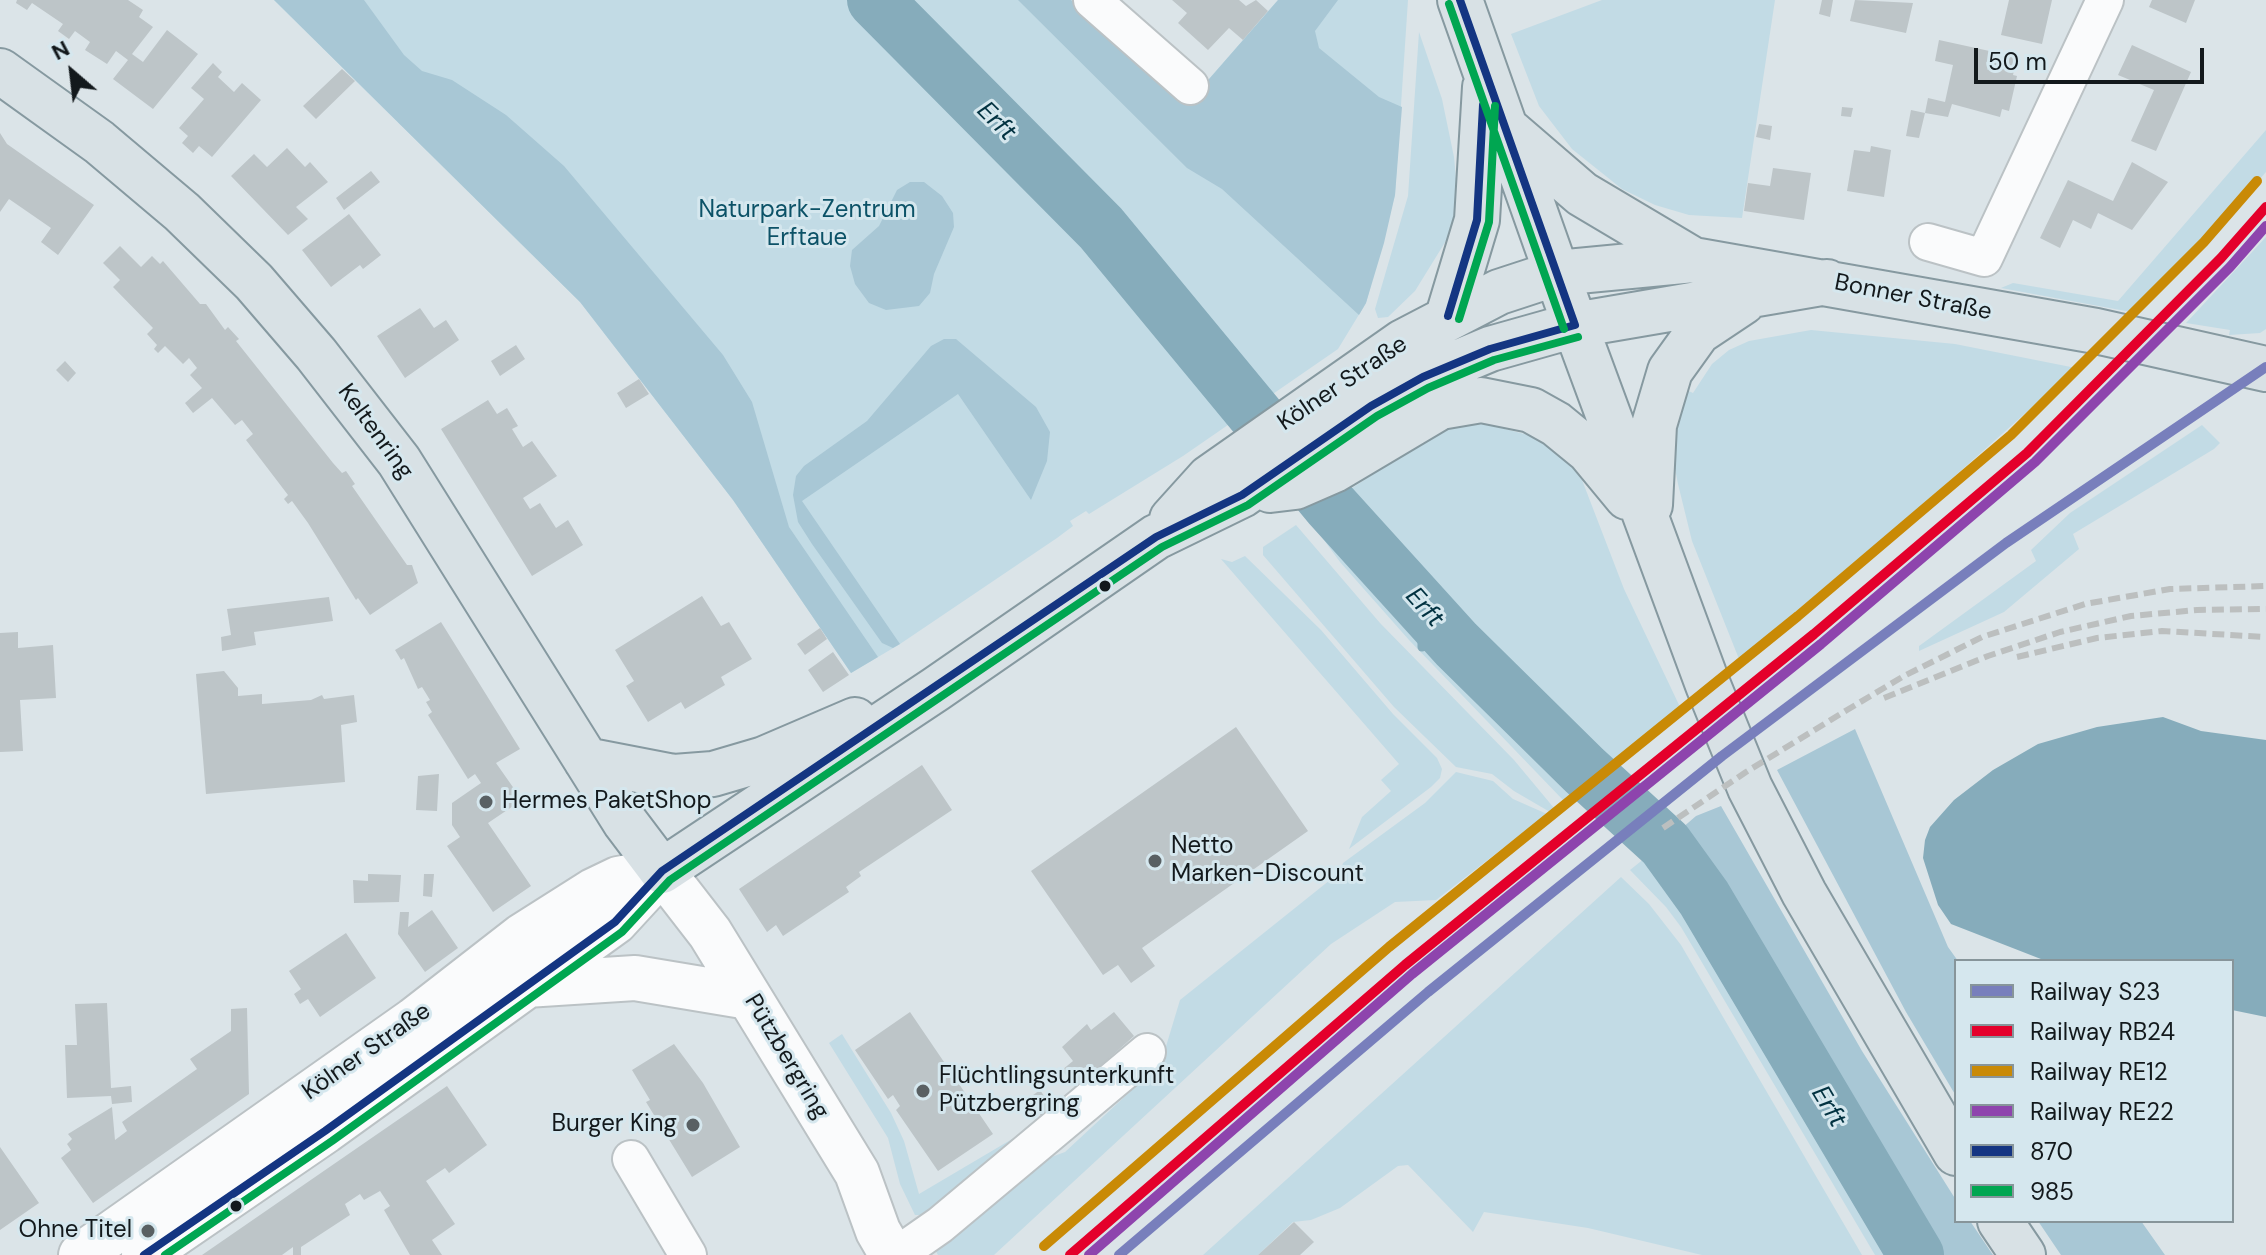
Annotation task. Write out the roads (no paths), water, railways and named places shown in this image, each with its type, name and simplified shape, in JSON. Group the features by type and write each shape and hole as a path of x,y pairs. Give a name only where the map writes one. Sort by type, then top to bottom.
{"main road":[{"path":"1460,0 1575,325 1750,788 1804,893 1954,1150"},
{"name":"Keltenring","path":"0,71 99,142 162,194 254,282 316,354 399,461 625,822 662,871"},
{"path":"1448,316 1477,220 1486,75"},
{"path":"1505,127 1582,194 1693,260"},
{"name":"Bonner Straße","path":"1557,273 1693,260 2096,331 2266,369"},
{"name":"Kölner Straße","path":"1371,406 1448,316 1499,292 1557,273"},
{"name":"Kölner Straße","path":"662,871 1226,491 1423,377 1490,349 1575,325 1827,282"},
{"path":"1649,524 1654,425 1670,371 1698,332 1752,296"},
{"path":"1226,491 1295,487 1334,470 1371,406 1440,407 1461,402 1504,402 1531,410 1556,424 1589,451 1649,524"},
{"path":"586,760 674,777 713,774 764,759 936,689"},
{"path":"2001,1223 2023,1255"}],"street":[{"path":"1092,0 1190,86"},
{"path":"1928,242 1984,258 2105,0"},
{"name":"Kölner Straße","path":"144,1255 325,1131 615,922 662,871"},
{"name":"Kölner Straße","path":"81,1255 426,1011 522,936 593,891 618,879 662,871"},
{"name":"Pützbergring","path":"662,871 710,933 857,1173 878,1231 894,1255 940,1225 1147,1052"},
{"path":"526,985 635,978 749,997"},
{"path":"631,1159 688,1255"}],"waterway":[{"name":"Erft","path":"875,0 1101,228 1330,505 1456,644 1584,770 1665,844 1704,898 1916,1255"},
{"path":"1422,606 1422,647"}],"railway":[{"path":"1663,828 1847,710 1904,676 1982,637 2085,604 2170,589 2266,586"},
{"path":"1884,698 1988,656 2060,632 2131,616 2197,610 2266,609"},
{"path":"2017,657 2097,638 2162,631 2266,637"}],"rail line":[{"name":"RE12","path":"1044,1246 1389,947 1798,616 2011,435 2204,242 2257,181"},
{"name":"RB24","path":"1070,1255 1405,965 1814,634 2027,453 2221,258 2266,207"},
{"name":"RE22","path":"1089,1255 1412,974 1821,644 2035,462 2230,267 2266,226"},
{"name":"S23","path":"1119,1255 1428,992 1722,756 2006,543 2266,367"}],"place":[{"name":"Hermes PaketShop","path":"486,802"},
{"name":"Netto Marken-Discount","path":"1155,861"},
{"name":"Flüchtlingsunterkunft Pützbergring","path":"923,1091"},
{"name":"Burger King","path":"693,1125"},
{"name":"Ohne Titel","path":"148,1231"}],"park label":[{"name":"Naturpark-Zentrum Erftaue","path":"807,225"}]}
